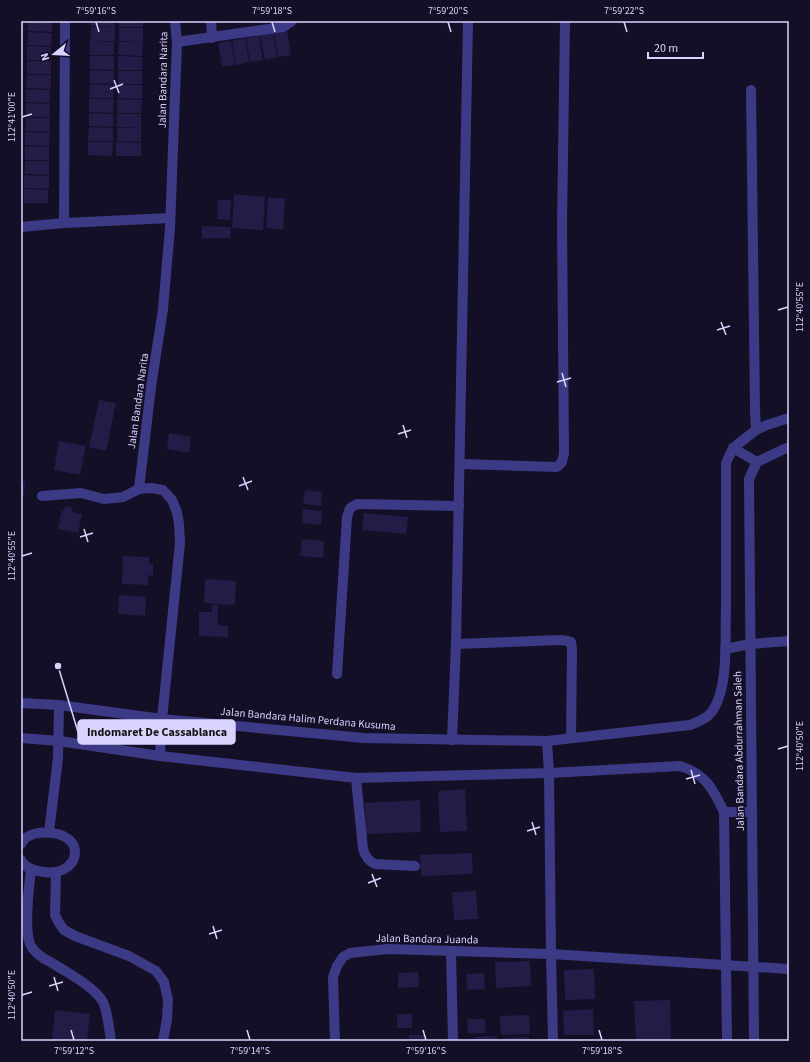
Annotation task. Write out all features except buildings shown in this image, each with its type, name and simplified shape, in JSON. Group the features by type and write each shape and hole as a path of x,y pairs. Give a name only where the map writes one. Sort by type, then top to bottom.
{"street":[{"path":"64,223 65,21"},
{"name":"Jalan Bandara Narita","path":"139,489 150,395 163,308 170,223 177,42 176,21"},
{"path":"212,21 212,38"},
{"path":"177,42 283,27 292,21"},
{"path":"452,740 456,644 468,21"},
{"path":"460,464 557,467 562,462 564,453 562,223 566,21"},
{"path":"752,90 754,410 756,430"},
{"path":"21,227 64,223 170,223"},
{"path":"789,418 756,430 733,448 757,462 789,447"},
{"name":"Jalan Bandara Abdurrahman Saleh","path":"690,725 706,718 711,713 718,700 723,681 725,649 726,463 733,448"},
{"name":"Jalan Bandara Abdurrahman Saleh","path":"754,1041 749,479 757,462"},
{"path":"42,496 81,493 104,500 123,497 139,489 151,488 163,490 172,500 178,512 180,524 180,543 162,718 160,756"},
{"path":"337,674 347,517 350,508 357,504 459,506"},
{"path":"456,644 560,640 570,641 572,649 571,738"},
{"path":"725,649 750,644 789,641"},
{"name":"Jalan Bandara Halim Perdana Kusuma","path":"21,703 59,705 162,718 364,738 547,741 690,725"},
{"path":"49,832 58,758 59,705"},
{"path":"21,738 59,741 160,756 356,778 549,773"},
{"path":"547,741 549,773 553,1041"},
{"name":"Jalan Bandara Abdurrahman Saleh","path":"549,773 680,766 697,773 709,784 724,812 727,1041"},
{"path":"356,778 363,849 367,858 375,864 415,866"},
{"path":"724,812 752,812"},
{"path":"21,844 30,835 49,832 68,838 71,841 75,852 73,862 66,868 56,872 31,870 23,864 21,860"},
{"path":"31,870 27,921 28,937 31,946 41,957 73,976 96,993 104,1004 111,1041"},
{"path":"56,872 55,915 64,930 75,936 129,956 156,971 164,982 168,1000 167,1019 163,1041"},
{"name":"Jalan Bandara Juanda","path":"335,1041 333,976 343,957 350,953 388,949 551,954 789,969"},
{"path":"451,951 453,1041"}],"place":[{"name":"Indomaret De Cassablanca","path":"58,666"}]}
